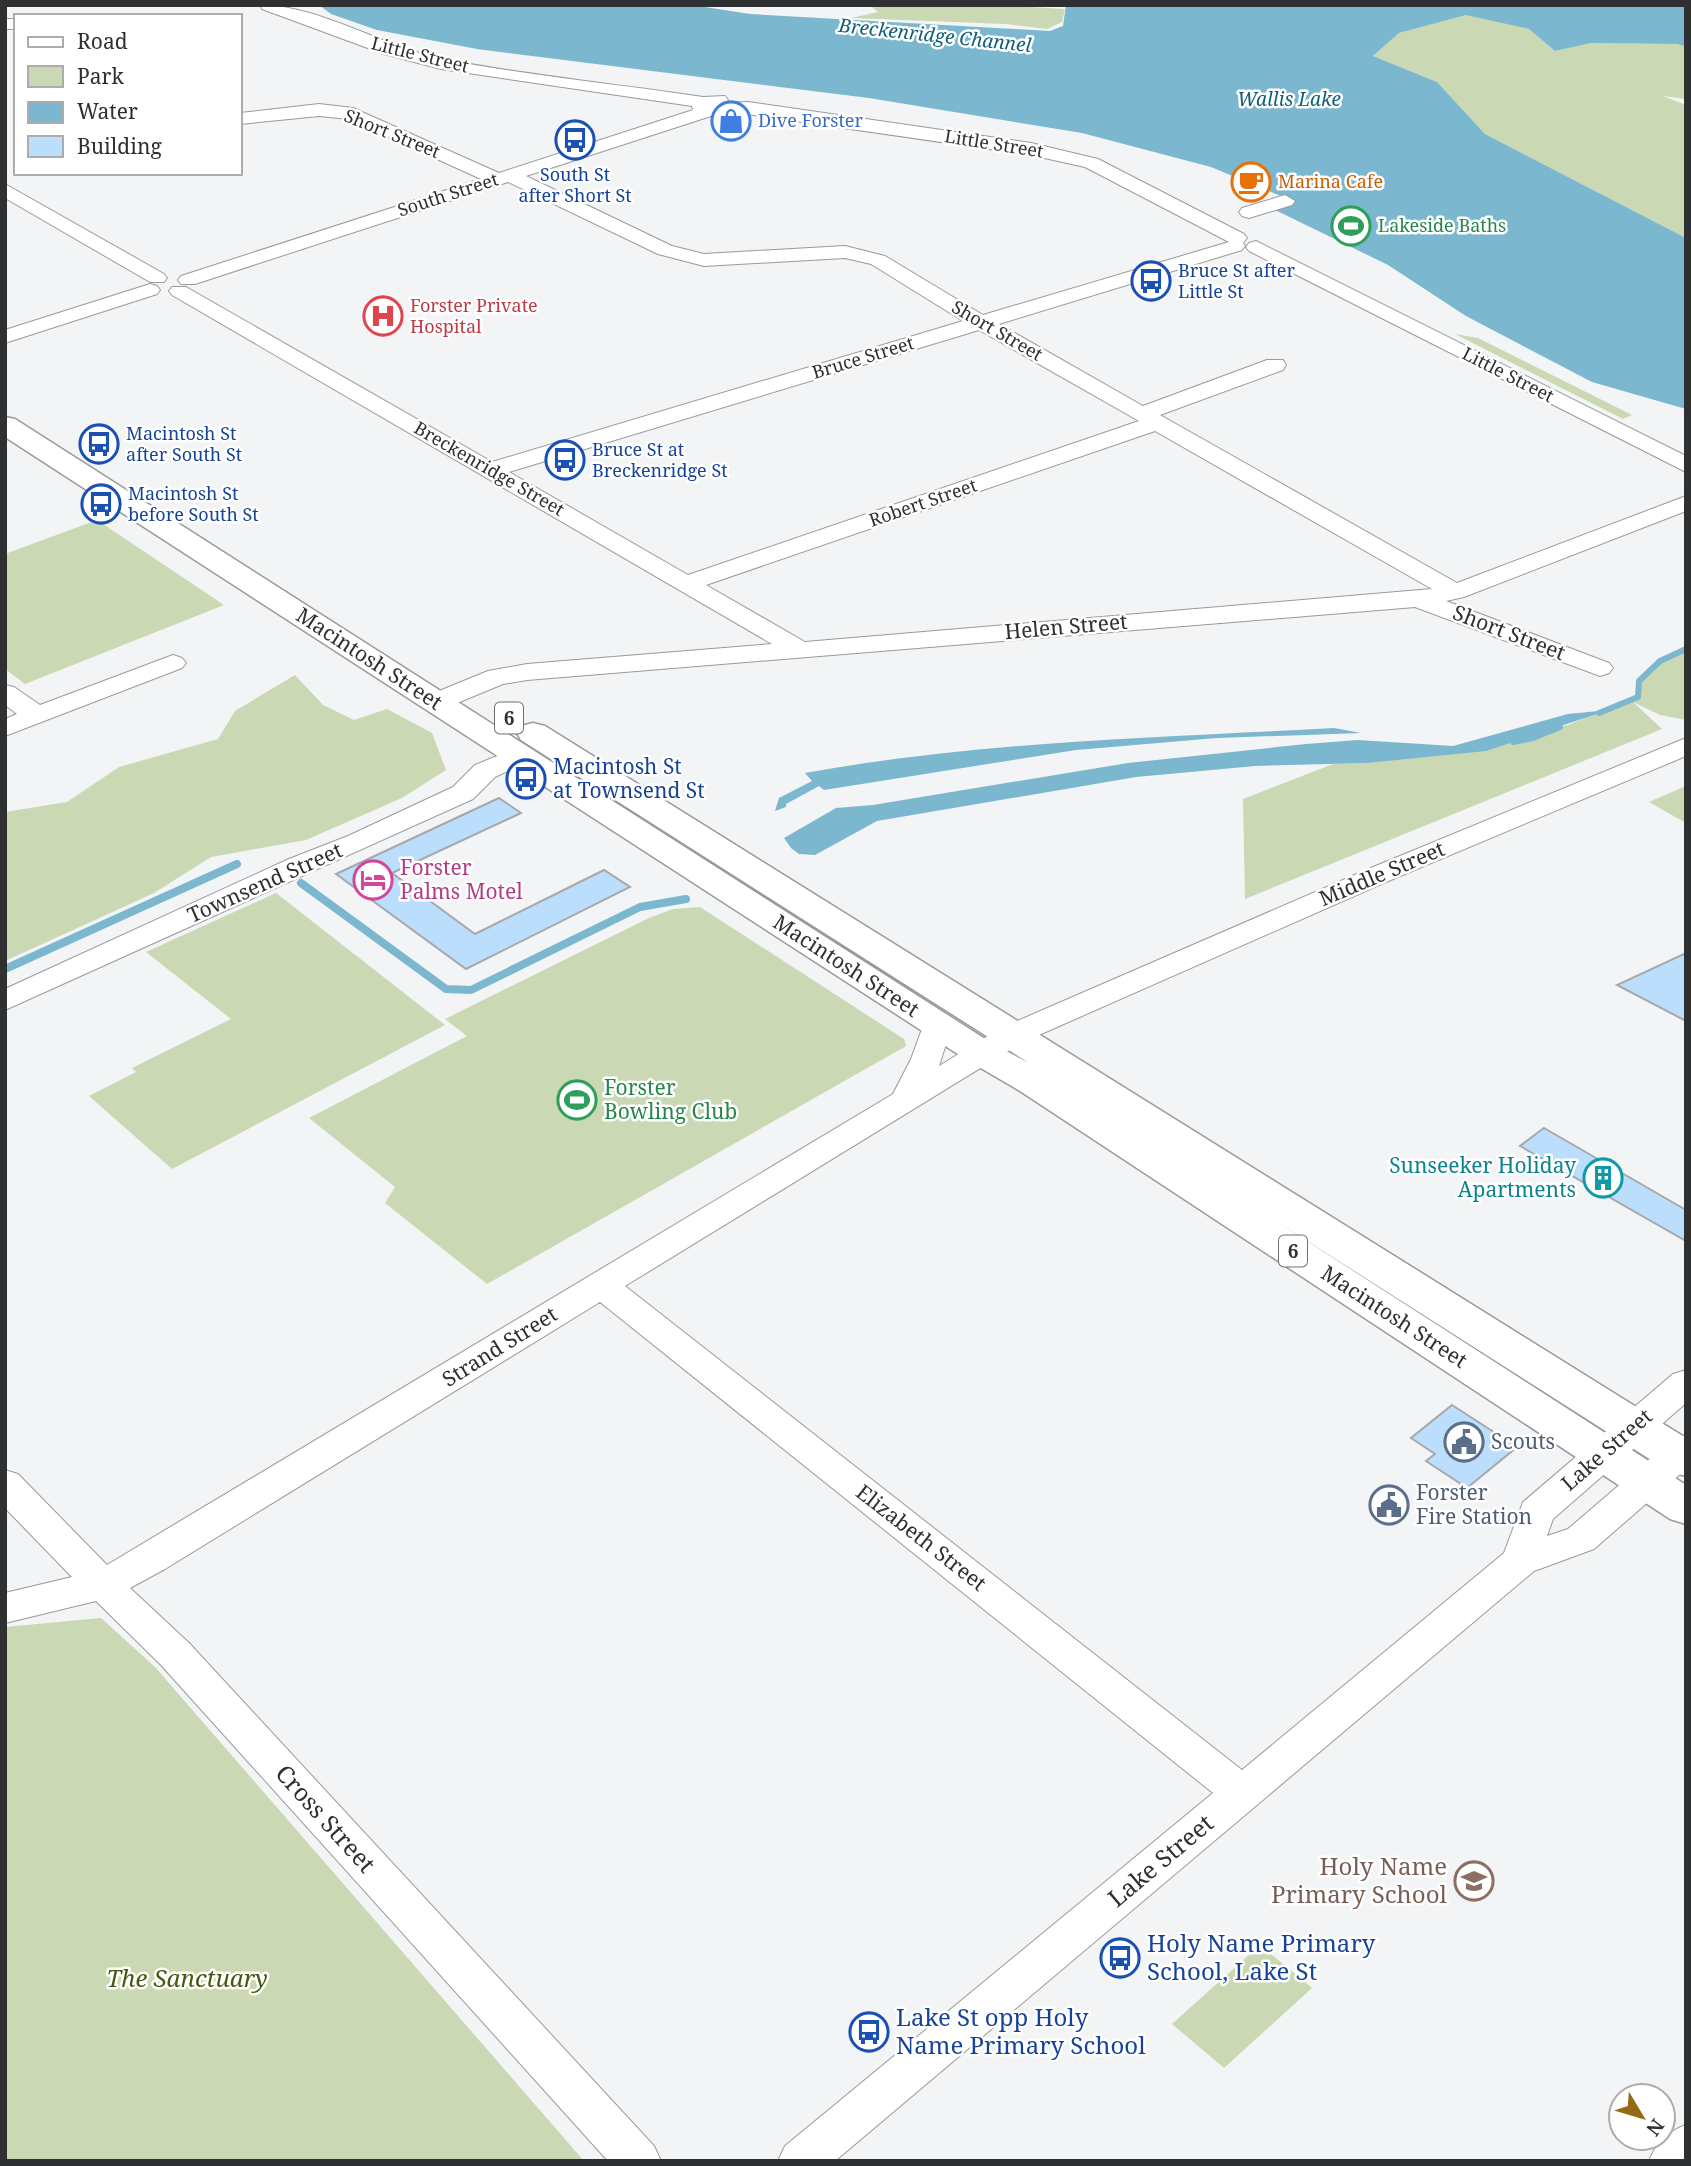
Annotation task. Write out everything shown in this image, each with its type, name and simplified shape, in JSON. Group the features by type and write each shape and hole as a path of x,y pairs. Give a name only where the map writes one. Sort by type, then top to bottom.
{"main road":[{"name":"Macintosh Street","path":"5,401 450,696 519,755 937,1025 1012,1047 1034,1082 1618,1441 1674,1461 1686,1507"},
{"name":"Macintosh Street","path":"5,425 450,696 1012,1047 1244,1184 1618,1441"}],"street":[{"name":"Little Street","path":"268,5 390,50 441,64 724,111 733,107 1031,149 1091,163 1243,243 1686,465"},
{"name":"South Street","path":"184,286 706,107"},
{"name":"Short Street","path":"242,118 319,110 353,114 503,177 665,250 704,260 845,252 878,260 981,323 1455,592"},
{"path":"5,190 154,284 164,293 184,286"},
{"path":"1249,212 1285,201"},
{"name":"Bruce Street","path":"491,470 1243,243"},
{"path":"5,337 154,284"},
{"name":"Breckenridge Street","path":"184,286 491,470 799,649"},
{"name":"Robert Street","path":"687,583 1152,418 1275,365"},
{"name":"Helen Street","path":"450,696 512,674 1418,599 1455,592 1686,503"},
{"name":"Short Street","path":"1418,599 1600,668"},
{"path":"5,728 173,663"},
{"path":"5,692 36,715"},
{"name":"Middle Street","path":"1012,1047 1046,1042 1079,1003 1686,746"},
{"name":"Townsend Street","path":"5,1001 299,865 358,842 463,793 485,771 519,755"},
{"path":"907,1097 927,1059 937,1025"},
{"name":"Strand Street","path":"5,1608 103,1585 152,1559 907,1097 1012,1047"},
{"name":"Elizabeth Street","path":"600,1284 1242,1793"},
{"name":"Lake Street","path":"1521,1562 1536,1513 1686,1383"},
{"name":"Lake Street","path":"801,2161 1521,1562 1581,1539 1674,1461"},
{"name":"Cross Street","path":"5,1484 103,1585 175,1654 638,2161"},
{"path":"1672,2161 1686,2146"}],"green space":[{"path":"993,5 1065,9 1062,22 1047,29 1006,24 851,18 878,12 871,6"},
{"path":"1469,14 1529,29 1555,51 1591,43 1677,44 1686,47 1686,99 1663,96 1686,105 1686,238 1485,134 1437,82 1373,56 1399,33"},
{"path":"1455,334 1478,338 1632,415 1623,419"},
{"path":"97,520 224,605 25,684 5,669 5,554"},
{"path":"1686,649 1686,720 1660,715 1633,702 1662,729 1245,899 1243,799 1333,764 1367,763 1568,725 1638,697 1648,672"},
{"path":"295,675 323,705 354,720 387,709 432,733 446,770 402,798 306,840 211,857 154,893 5,961 5,812 67,802 119,767 218,739 235,711"},
{"path":"1686,786 1686,823 1649,802"},
{"path":"276,893 445,1025 172,1169 89,1096 136,1072 132,1068 231,1019 146,952"},
{"name":"Forster Bowling Club","path":"700,907 904,1039 906,1046 487,1284 385,1203 395,1187 309,1118 467,1036 445,1019 649,918 673,909"},
{"name":"The Sanctuary","path":"101,1618 155,1667 584,2161 5,2161 5,1627"},
{"path":"1260,1945 1312,1988 1224,2068 1172,2024"}],"water":[{"name":"Wallis Lake","path":"319,5 692,5 750,14 1050,31 1063,26 1066,5 1686,5 1686,47 1677,44 1591,43 1555,51 1529,29 1466,15 1399,33 1373,56 1437,82 1485,134 1686,238 1686,409 1592,382 1466,316 1388,265 1261,203 1281,196 1211,167 1082,133 869,98 477,49 377,30 331,14"},
{"path":"1609,710 1486,751 1367,763 1255,766 1136,777 877,821 815,855 799,854 784,838 836,808 873,805 1128,763 1306,744 1358,740 1453,746 1568,714"},
{"path":"1334,728 1361,733 1217,738 1076,750 824,790 819,786 775,811 779,798 812,781 805,773 870,762 1068,742"}],"building":[{"name":"Forster Palms Motel","path":"499,798 521,813 392,873 475,934 604,870 630,887 466,969 336,874"},
{"path":"1686,953 1686,1021 1617,985"},
{"name":"Sunseeker Holiday Apartments","path":"1544,1128 1686,1210 1686,1241 1520,1146"},
{"name":"Scouts","path":"1452,1405 1517,1447 1467,1488 1426,1461 1435,1454 1411,1438"}],"waterway":[{"path":"1599,713 1638,697 1639,681 1660,661 1686,649"},
{"path":"1513,742 1533,738 1560,727"},
{"path":"5,969 237,864"},
{"path":"301,883 446,989 471,990 640,907 686,899"}],"place":[{"name":"Dive Forster","path":"731,121"},
{"name":"South St after Short St","path":"575,140"},
{"name":"Marina Cafe","path":"1251,182"},
{"name":"Lakeside Baths","path":"1351,226"},
{"name":"Bruce St after Little St","path":"1151,281"},
{"name":"Forster Private Hospital","path":"383,316"},
{"name":"Macintosh St after South St","path":"99,444"},
{"name":"Bruce St at Breckenridge St","path":"565,460"},
{"name":"Macintosh St before South St","path":"101,504"},
{"name":"Macintosh St at Townsend St","path":"526,779"},
{"name":"Forster Palms Motel","path":"373,880"},
{"name":"Forster Bowling Club","path":"577,1100"},
{"name":"Sunseeker Holiday Apartments","path":"1603,1178"},
{"name":"Scouts","path":"1464,1442"},
{"name":"Forster Fire Station","path":"1389,1505"},
{"name":"Holy Name Primary School","path":"1474,1881"},
{"name":"Holy Name Primary School, Lake St","path":"1120,1958"},
{"name":"Lake St opp Holy Name Primary School","path":"869,2032"}],"water label":[{"name":"Breckenridge Channel","path":"935,35"}]}
